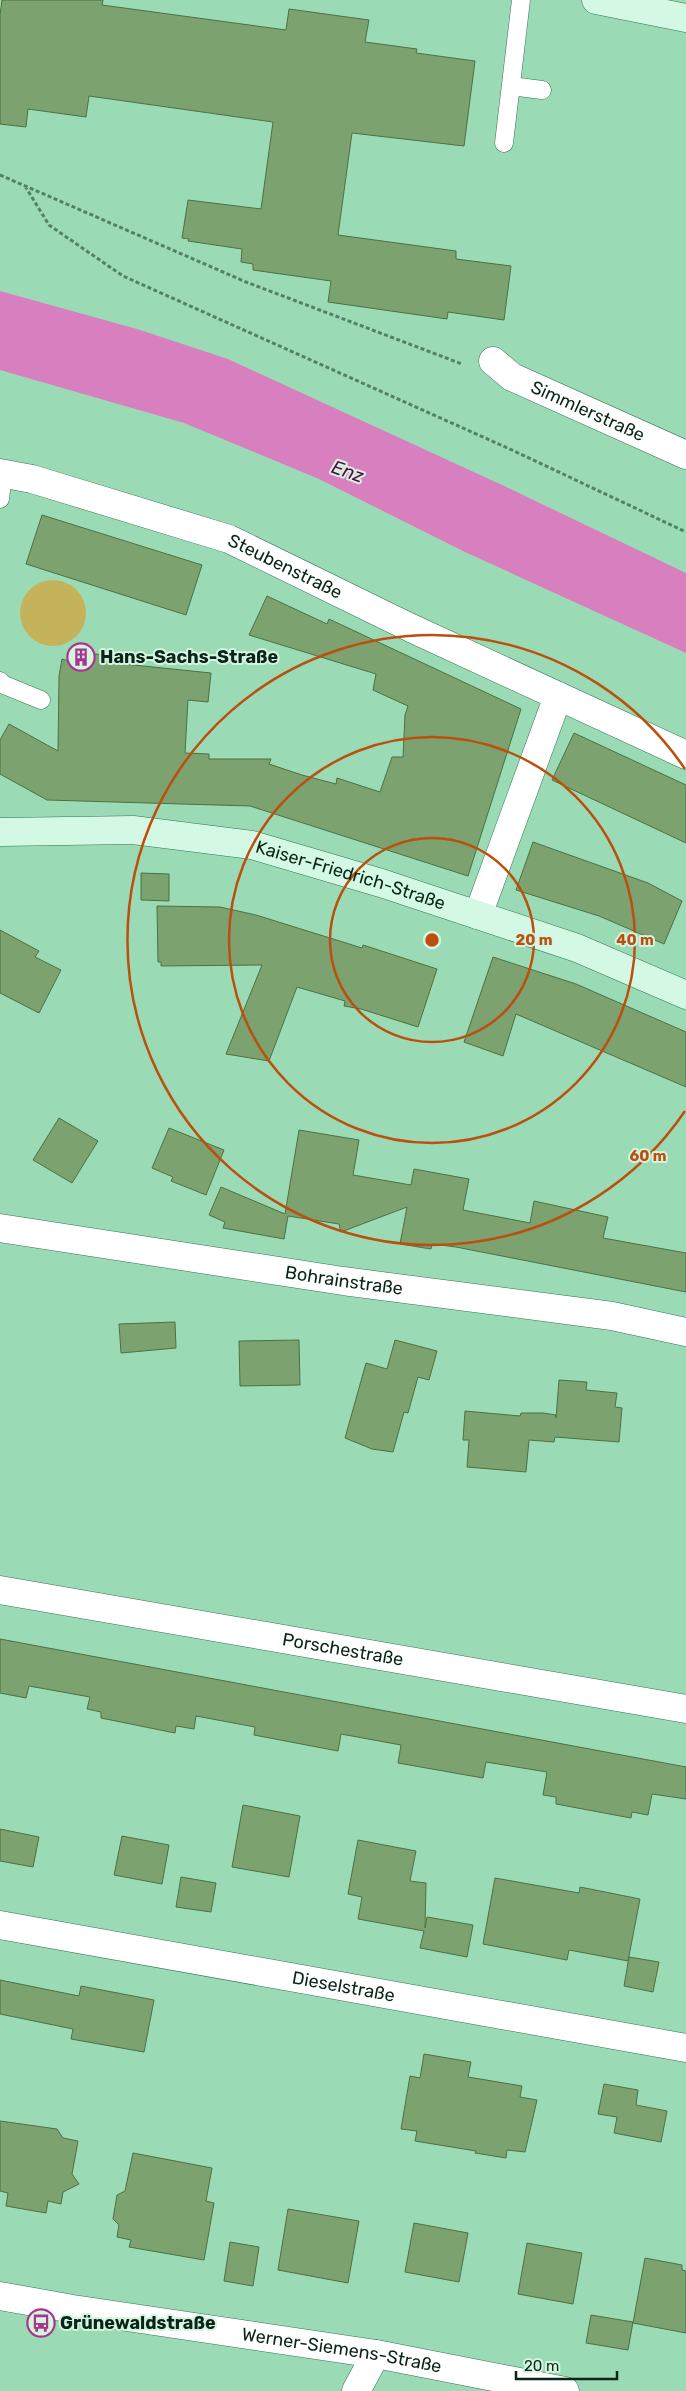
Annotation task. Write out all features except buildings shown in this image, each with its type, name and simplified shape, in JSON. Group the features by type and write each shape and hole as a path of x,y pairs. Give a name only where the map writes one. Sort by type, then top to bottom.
{"street":[{"path":"596,0 686,18"},
{"name":"Simmlerstraße","path":"493,361 512,377 686,455"},
{"name":"Steubenstraße","path":"1,482 32,479 229,539 411,628 686,754"},
{"path":"478,915 558,696"},
{"name":"Kaiser-Friedrich-Straße","path":"0,832 132,830 252,845 478,915 577,948 686,995"},
{"name":"Bohrainstraße","path":"0,1228 343,1281 612,1316 686,1332"},
{"name":"Porschestraße","path":"0,1590 686,1709"},
{"name":"Dieselstraße","path":"0,1925 686,2048"},
{"name":"Werner-Siemens-Straße","path":"0,2296 73,2309 376,2354 565,2391"},
{"path":"356,2391 376,2354"}],"lane":[{"path":"504,143 521,0"},
{"path":"511,86 542,90"},
{"path":"0,681 2,684 41,700"}],"path":[{"path":"0,175 246,282 460,365 493,361"},
{"path":"25,186 50,224 122,276 512,450 686,532"}],"shaded area":[{"path":"47,580 59,580 77,589 84,600 86,613 84,626 77,637 66,644 47,646 34,641 25,632 20,619 20,607 25,594 34,585"}],"water":[{"name":"Enz","path":"0,291 137,329 228,359 502,485 686,573 686,653 465,552 319,479 184,423 0,370"}],"place":[{"name":"Hans-Sachs-Straße","path":"81,657"},
{"name":"Grünewaldstraße","path":"41,2323"}]}
